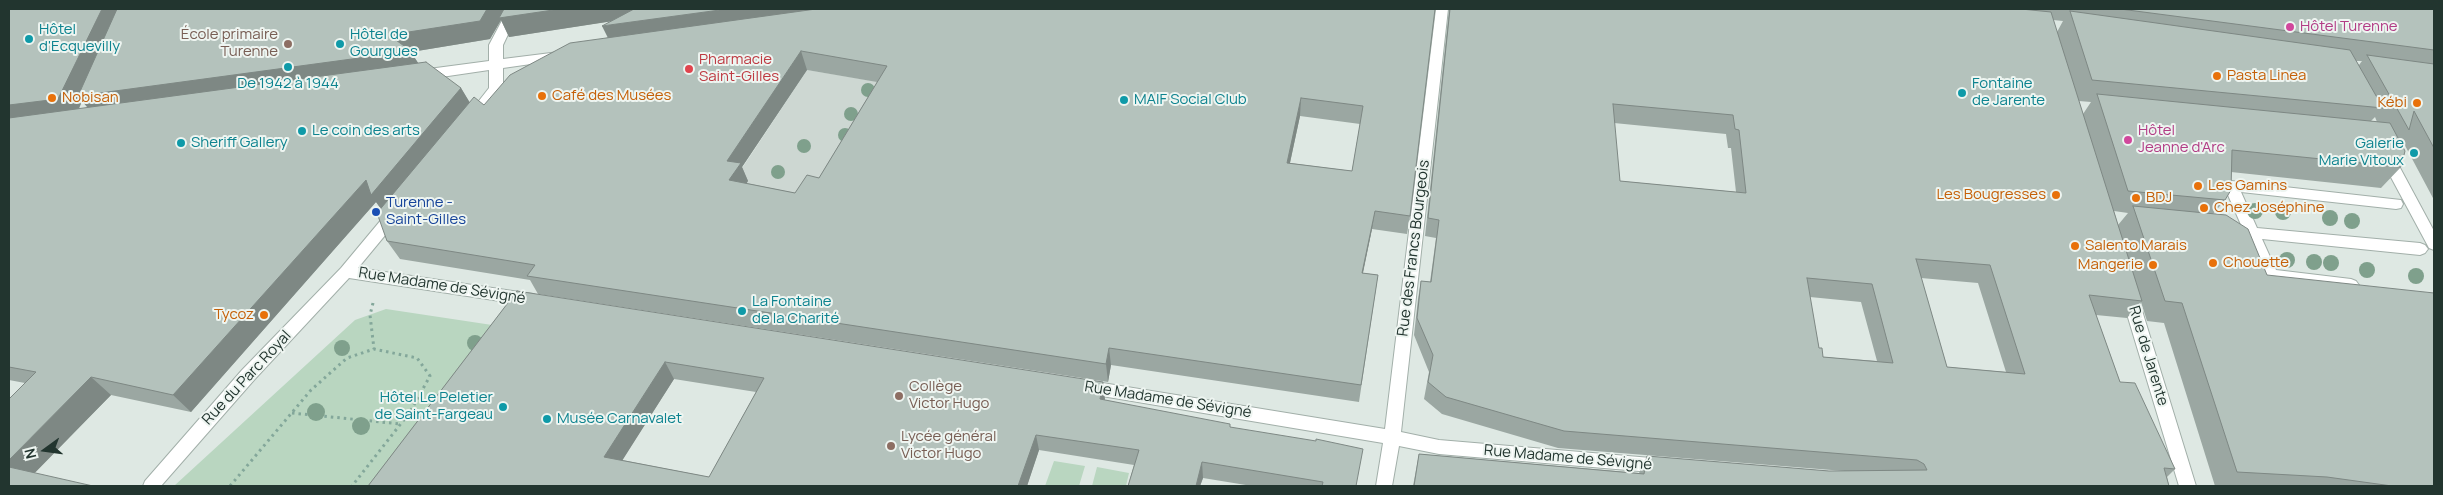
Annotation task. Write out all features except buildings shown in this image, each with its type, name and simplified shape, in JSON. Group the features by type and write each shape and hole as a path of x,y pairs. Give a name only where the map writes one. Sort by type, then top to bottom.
{"street":[{"path":"465,128 496,89 496,45 514,9"},
{"name":"Rue des Francs Bourgeois","path":"1384,486 1392,437 1442,9"},
{"path":"405,78 575,54"},
{"path":"2381,145 2434,244"},
{"path":"2367,287 2270,275 2231,186 2396,204"},
{"name":"Rue du Parc Royal","path":"150,486 248,375 346,272 402,205"},
{"path":"2228,230 2420,249"},
{"name":"Rue Madame de Sévigné","path":"346,272 544,302"},
{"name":"Rue de Jarente","path":"2123,274 2188,486"},
{"name":"Rue Madame de Sévigné","path":"1066,384 1392,437 1439,447 1677,467"}],"path":[{"path":"373,300 370,315 374,349"},
{"path":"230,486 311,390 347,358 374,349 417,358 430,376 410,412 352,486"},
{"path":"291,413 401,424"}],"shaded area":[{"path":"807,70 892,84 757,313 735,179"}],"green space":[{"path":"386,309 512,328 394,486 174,486 355,320"},
{"path":"1054,461 1085,466 1079,486 1045,486"},
{"path":"1097,467 1129,473 1126,486 1092,486"}],"place":[{"name":"Hôtel Turenne","path":"2290,27"},
{"name":"Hôtel d'Ecquevilly","path":"29,39"},
{"name":"École primaire Turenne","path":"288,44"},
{"name":"Hôtel de Gourgues","path":"340,44"},
{"name":"De 1942 à 1944","path":"288,67"},
{"name":"Pharmacie Saint-Gilles","path":"689,69"},
{"name":"Pasta Linea","path":"2217,76"},
{"name":"Fontaine de Jarente","path":"1962,93"},
{"name":"Café des Musées","path":"542,96"},
{"name":"Nobisan","path":"52,98"},
{"name":"MAIF Social Club","path":"1124,100"},
{"name":"Kébi","path":"2417,103"},
{"name":"Le coin des arts","path":"302,131"},
{"name":"Hôtel Jeanne d'Arc","path":"2128,140"},
{"name":"Sheriff Gallery","path":"181,143"},
{"name":"Galerie Marie Vitoux","path":"2414,153"},
{"name":"Les Gamins","path":"2198,186"},
{"name":"Les Bougresses","path":"2056,195"},
{"name":"BDJ","path":"2136,198"},
{"name":"Chez Joséphine","path":"2204,208"},
{"name":"Turenne - Saint-Gilles","path":"376,212"},
{"name":"Salento Marais","path":"2075,246"},
{"name":"Chouette","path":"2213,263"},
{"name":"Mangerie","path":"2153,265"},
{"name":"La Fontaine de la Charité","path":"742,311"},
{"name":"Tycoz","path":"264,315"},
{"name":"Collège Victor Hugo","path":"899,396"},
{"name":"Hôtel Le Peletier de Saint-Fargeau","path":"503,407"},
{"name":"Musée Carnavalet","path":"547,419"},
{"name":"Lycée général Victor Hugo","path":"891,446"}]}
